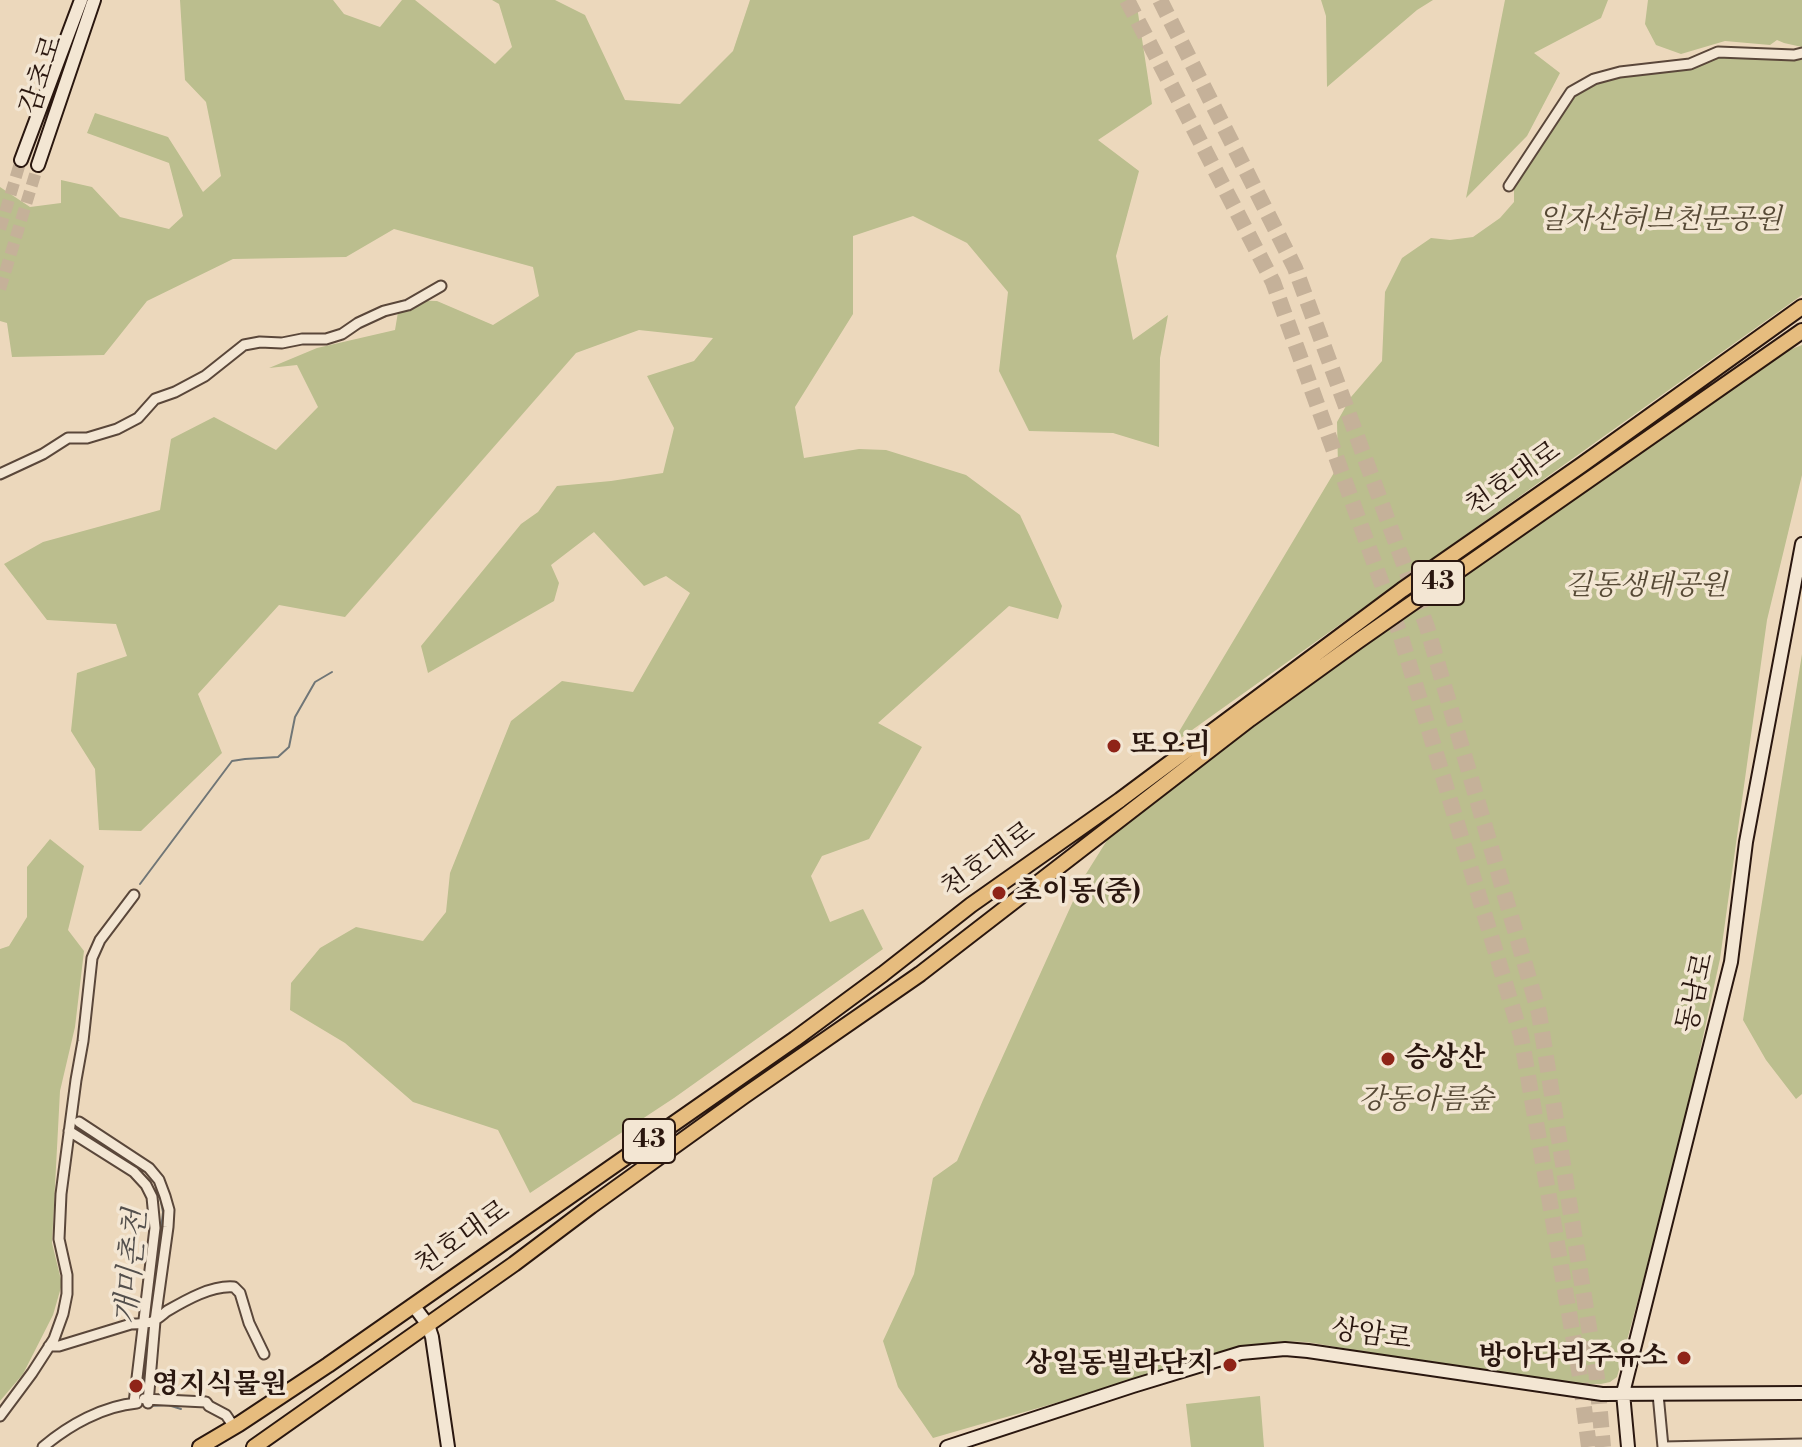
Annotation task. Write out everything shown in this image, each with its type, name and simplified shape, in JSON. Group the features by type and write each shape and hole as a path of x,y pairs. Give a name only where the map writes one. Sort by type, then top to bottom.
{"main road":[{"name":"감초로","path":"21,160 81,0"},
{"name":"감초로","path":"38,165 94,0"},
{"name":"천호대로","path":"200,1447 328,1365 795,1039 971,905 1120,800 1402,590 1802,307"},
{"name":"천호대로","path":"254,1447 514,1264 744,1096 920,974 1250,719 1358,641 1798,337"},
{"name":"동남로","path":"1628,1447 1623,1393 1731,962 1746,842 1802,544"},
{"path":"413,1305 428,1325 432,1337 448,1447"},
{"name":"상암로","path":"947,1447 1184,1370 1263,1349 1308,1351 1602,1394 1802,1393"}],"street":[{"path":"1509,186 1571,92 1594,79 1620,72 1690,64 1718,52 1802,53"},
{"path":"0,474 43,454 68,438 87,438 117,429 138,418 155,399 205,376 244,345 334,337 384,311 408,305 441,286"},
{"path":"0,1416 49,1346 63,1314 67,1294 66,1267 59,1239 61,1194 92,958 100,940 134,895"},
{"path":"79,1122 149,1168 159,1180 169,1210 142,1401"},
{"path":"69,1131 134,1172 152,1197 155,1228 144,1324 142,1401"},
{"path":"49,1346 79,1341 131,1324 155,1321 200,1294 224,1286 234,1287 240,1293 249,1323 264,1354"},
{"path":"1658,1394 1663,1447 1800,1445"},
{"path":"43,1447 78,1422 122,1404 142,1401 209,1406 226,1415 234,1427"}],"green space":[{"path":"180,0 333,0 344,14 380,27 402,0 415,0 495,64 512,47 499,4 492,0 555,0 585,15 625,100 680,104 733,51 750,0 1136,0 1152,104 1098,140 1139,171 1116,256 1133,340 1168,315 1160,358 1159,447 1113,433 1029,431 999,371 1008,292 967,243 913,216 853,236 853,314 795,407 804,458 859,449 886,450 966,475 1020,515 1062,606 1058,619 1009,606 878,723 922,747 869,839 822,856 811,876 830,922 863,909 883,949 674,1098 530,1193 498,1130 413,1102 345,1043 290,1010 291,983 320,948 356,927 423,941 446,912 450,873 511,721 562,681 633,692 690,593 666,576 644,586 594,532 551,565 559,583 554,601 428,673 421,646 521,524 538,512 557,486 663,473 674,428 647,376 694,361 713,338 639,330 576,353 345,617 279,605 198,694 222,753 141,831 99,830 95,769 71,731 77,673 127,656 116,624 47,620 4,564 43,542 160,510 171,439 214,417 276,450 318,407 297,365 269,368 317,348 395,330 400,300 437,301 493,325 539,296 533,267 394,229 346,257 233,259 147,301 104,355 12,357 7,323 0,321 0,187 30,207 61,203 61,180 92,187 120,217 169,229 183,216 169,163 87,133 95,113 168,137 203,192 221,176 206,102 185,80"},
{"path":"1321,0 1433,0 1417,10 1327,87 1326,16"},
{"path":"1505,0 1608,0 1601,18 1534,53 1560,73 1527,136 1466,198"},
{"path":"1648,0 1802,0 1802,47 1777,40 1770,45 1725,41 1681,54 1656,45 1645,24"},
{"name":"일자산허브천문공원","path":"1721,56 1802,60 1802,295 1171,745 1338,466 1337,422 1351,397 1382,361 1385,292 1402,258 1431,238 1450,240 1473,237 1500,218 1514,202 1514,188 1574,96 1622,76"},
{"name":"강동아름숲","path":"1802,345 1802,475 1767,620 1720,959 1677,1156 1617,1377 1601,1384 1568,1384 1313,1343 1263,1343 1213,1354 933,1438 898,1387 883,1341 914,1274 933,1178 957,1161 1084,877 1126,810 1409,604 1714,402 1784,352"},
{"path":"1802,654 1802,1094 1796,1099 1766,1060 1743,1020"},
{"path":"50,839 84,866 68,930 84,951 75,1027 60,1091 52,1243 62,1284 53,1315 23,1374 0,1401 0,949 9,946 27,917 27,867"},
{"path":"1260,1396 1264,1447 1191,1447 1186,1404"}],"waterway":[{"name":"개미촌천","path":"140,884 232,761 278,757 289,747 295,717 315,682 332,672"},
{"name":"개미촌천","path":"151,1317 163,1212 154,1181"},
{"name":"개미촌천","path":"142,1396 150,1327"},
{"path":"151,1406 168,1405 181,1409"}],"tunnel":[{"path":"1127,0 1273,282 1401,637 1521,1036 1580,1376 1589,1447"},
{"path":"1160,0 1295,268 1427,627 1539,1013 1597,1378 1603,1447"},
{"path":"0,229 21,160"},
{"path":"0,289 38,165"}],"place":[{"name":"또오리","path":"1114,746"},
{"name":"초이동(중)","path":"999,893"},
{"name":"승상산","path":"1388,1059"},
{"name":"방아다리주유소","path":"1684,1358"},
{"name":"상일동빌라단지","path":"1230,1365"},
{"name":"영지식물원","path":"136,1386"}],"park label":[{"name":"길동생태공원","path":"1646,587"}]}
